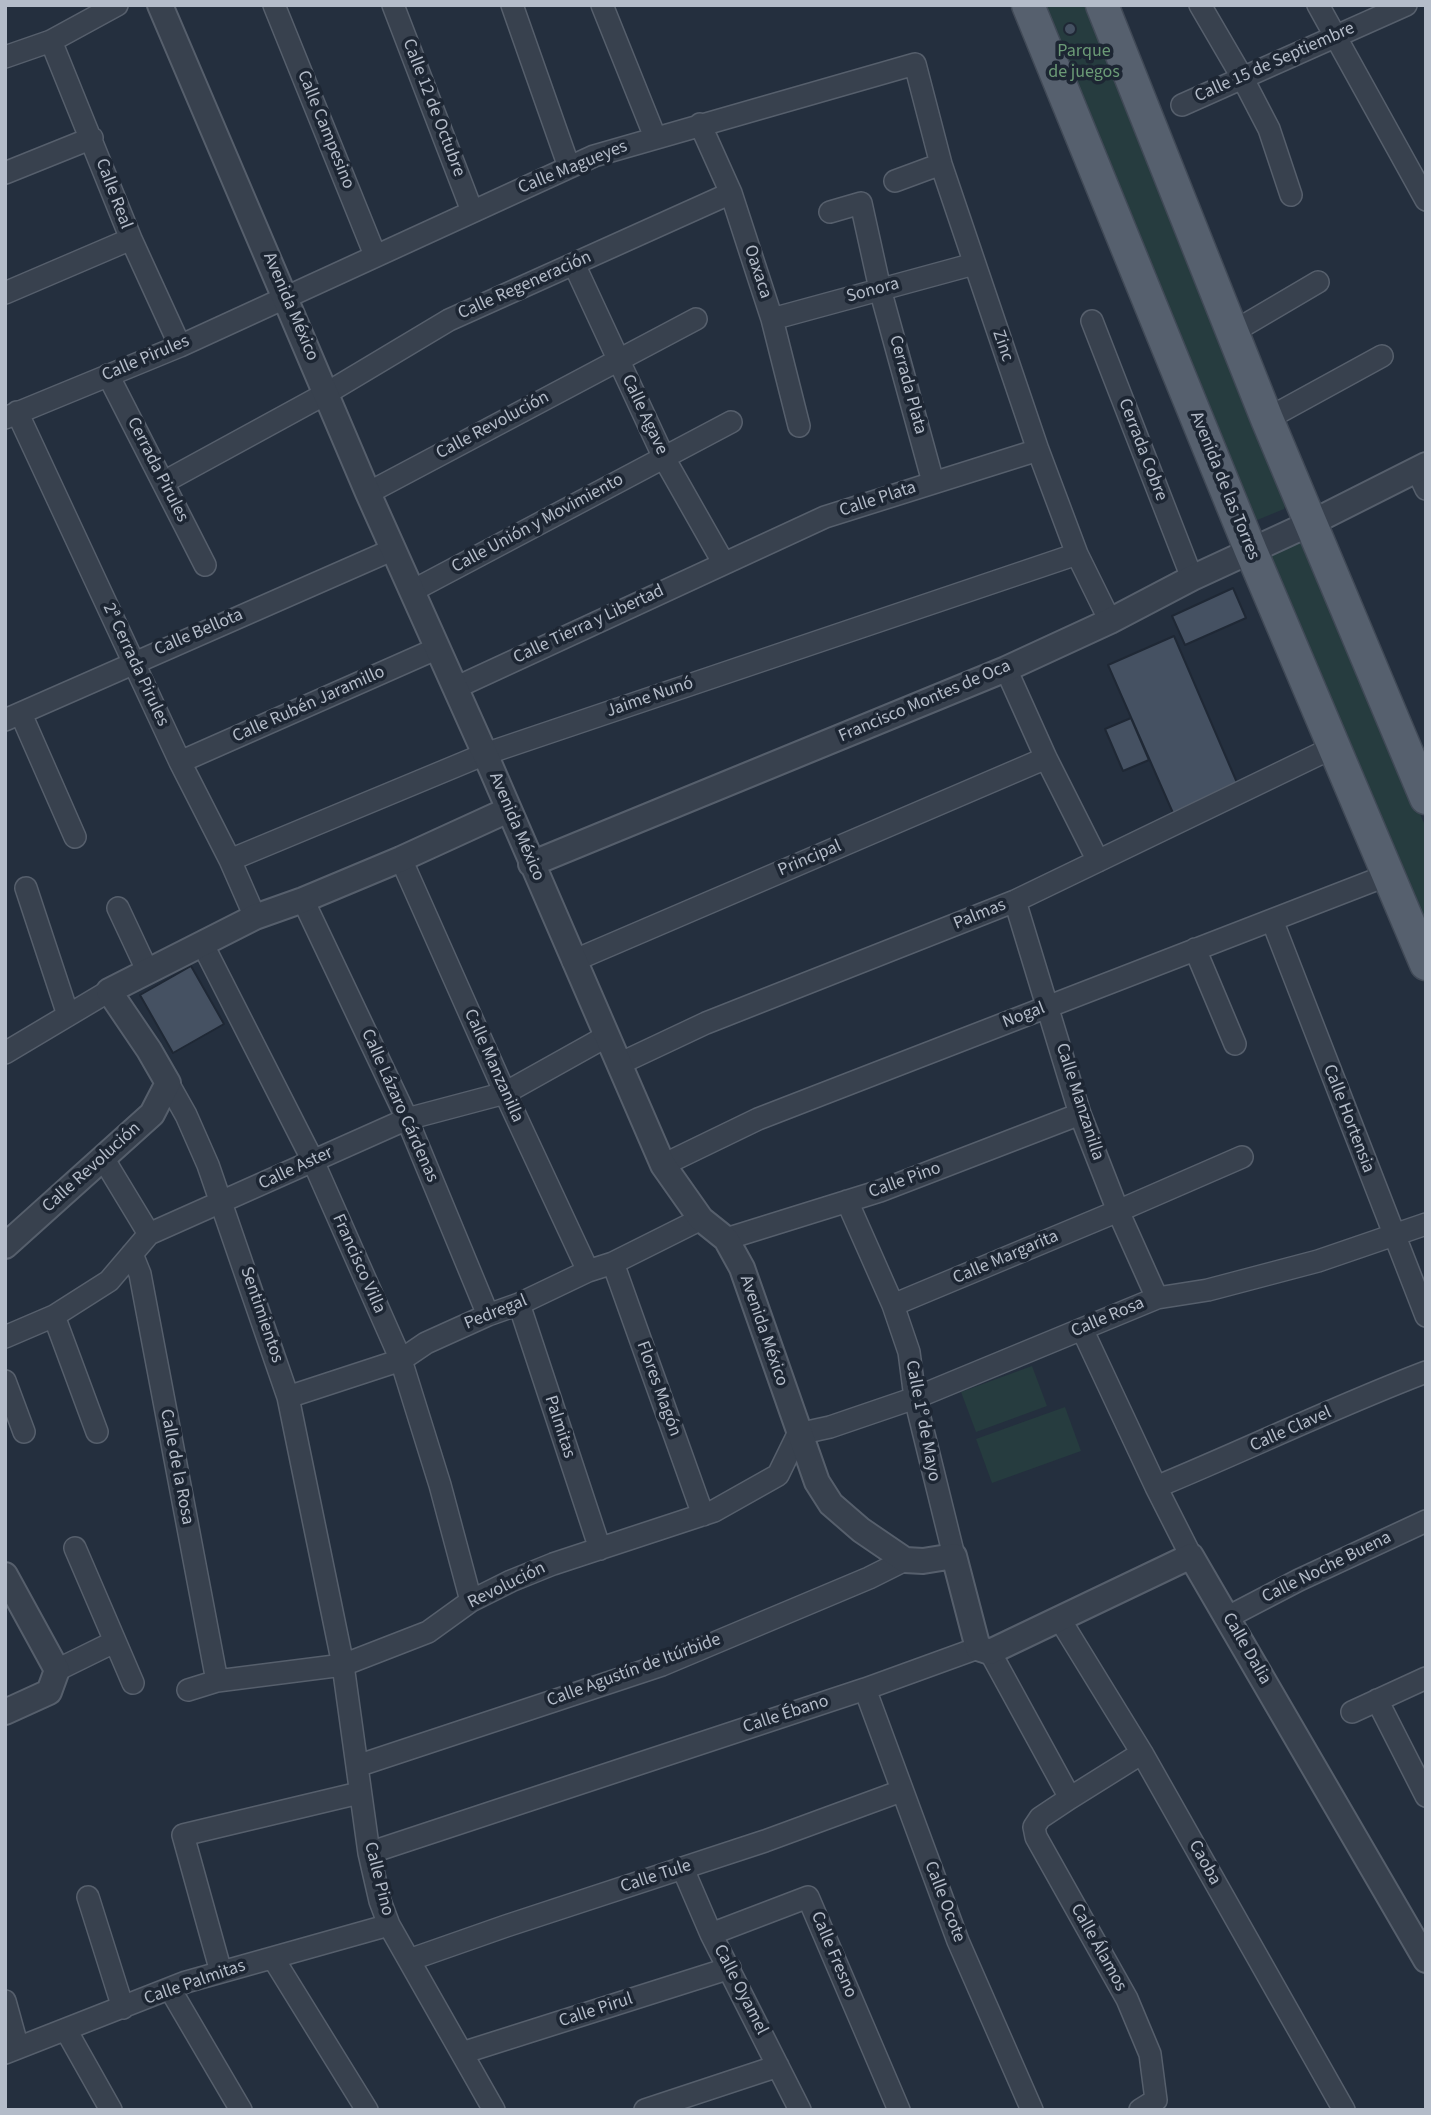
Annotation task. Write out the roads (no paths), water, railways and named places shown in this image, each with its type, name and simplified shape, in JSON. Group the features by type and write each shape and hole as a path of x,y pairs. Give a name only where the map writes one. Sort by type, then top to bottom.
{"main road":[{"name":"Avenida de las Torres","path":"1028,5 1251,551 1426,964"},
{"path":"1102,5 1267,419 1426,798"}],"street":[{"path":"5,57 51,41 117,5"},
{"name":"Avenida México","path":"160,5 368,492 439,648 663,1166 701,1219 726,1239 742,1268 817,1482 831,1504 861,1530 905,1560"},
{"name":"Calle Campesino","path":"274,5 375,255"},
{"name":"Calle 12 de Octubre","path":"393,5 472,211"},
{"path":"512,5 569,167"},
{"path":"1200,5 1269,129 1291,195"},
{"path":"1318,5 1426,200"},
{"name":"Calle 15 de Septiembre","path":"1182,105 1406,5"},
{"path":"610,7 655,137"},
{"name":"Calle Real","path":"51,41 131,239 180,346"},
{"name":"Calle Magueyes","path":"285,296 594,156 915,64"},
{"name":"Zinc","path":"915,64 941,164 1038,450 1077,554 1110,621"},
{"name":"Oaxaca","path":"700,124 731,193 772,319 799,426"},
{"path":"5,173 92,138"},
{"path":"895,181 941,164"},
{"name":"Calle Regeneración","path":"164,482 327,393 449,320 731,193"},
{"name":"Cerrada Plata","path":"830,212 861,203 880,289 933,482"},
{"path":"5,293 131,239"},
{"name":"Calle Agave","path":"574,264 664,458 723,562"},
{"name":"Sonora","path":"772,319 974,264"},
{"path":"1233,332 1318,282"},
{"name":"Calle Pirules","path":"11,415 180,346 285,296"},
{"name":"Calle Revolución","path":"368,492 696,319"},
{"name":"Cerrada Cobre","path":"1092,321 1192,578"},
{"path":"1267,419 1382,356"},
{"name":"Cerrada Pirules","path":"108,375 205,565"},
{"name":"2ª Cerrada Pirules","path":"11,415 134,662 180,762 230,860 255,918"},
{"name":"Calle Unión y Movimiento","path":"412,591 731,422"},
{"name":"Calle Plata","path":"723,562 825,517 1038,450"},
{"name":"Francisco Montes de Oca","path":"531,864 1006,669 1110,621 1192,578 1423,475"},
{"name":"Calle Bellota","path":"13,717 394,549"},
{"name":"Jaime Nunó","path":"230,860 485,754 1077,554"},
{"name":"Calle Tierra y Libertad","path":"455,688 723,562"},
{"name":"Calle Rubén Jaramillo","path":"180,762 439,648"},
{"path":"1006,669 1046,758 1098,861"},
{"path":"13,717 75,837"},
{"name":"Palmas","path":"619,1065 706,1023 1015,901 1334,747"},
{"name":"Principal","path":"573,961 1046,758"},
{"path":"5,1053 109,991 202,943 255,918 401,859 508,810"},
{"name":"Calle Manzanilla","path":"401,859 588,1271"},
{"name":"Nogal","path":"663,1166 758,1119 1388,876"},
{"path":"26,888 68,1015"},
{"name":"Calle Lázaro Cárdenas","path":"303,900 407,1119 488,1315"},
{"name":"Calle Manzanilla","path":"1015,901 1080,1114 1118,1212 1157,1298"},
{"path":"118,908 147,970"},
{"name":"Calle Hortensia","path":"1272,920 1426,1316"},
{"name":"Francisco Villa","path":"202,943 313,1161 401,1360 440,1485 471,1601"},
{"path":"1195,950 1236,1044"},
{"name":"Sentimientos","path":"109,991 149,1050 186,1115 223,1203 289,1397 343,1665"},
{"name":"Calle Aster","path":"5,1336 54,1316 109,1281 149,1234 407,1119 505,1093 607,1036"},
{"name":"Calle Revolución","path":"5,1246 152,1114 168,1083"},
{"name":"Calle Pino","path":"726,1239 880,1191 1080,1114"},
{"name":"Calle Margarita","path":"893,1305 1118,1212 1242,1157"},
{"path":"103,1158 149,1234"},
{"name":"Calle 1º de Mayo","path":"848,1201 893,1305 909,1352 915,1398 954,1556 984,1650"},
{"name":"Pedregal","path":"289,1397 401,1360 426,1343 519,1304 588,1271 613,1263 701,1219"},
{"name":"Calle Rosa","path":"798,1434 830,1427 915,1398 1157,1298 1208,1290 1306,1264 1426,1224"},
{"name":"Calle de la Rosa","path":"132,1254 140,1274 216,1681"},
{"name":"Flores Magón","path":"613,1263 703,1515"},
{"name":"Palmitas","path":"519,1304 600,1549"},
{"path":"54,1316 97,1432"},
{"name":"Calle Dalia","path":"1082,1329 1191,1556 1426,1960"},
{"name":"Calle Clavel","path":"1156,1487 1426,1372"},
{"path":"5,1381 24,1432"},
{"name":"Revolución","path":"188,1690 216,1681 343,1665 428,1632 471,1601 511,1581 553,1564 703,1515 778,1475 798,1434"},
{"name":"Calle Noche Buena","path":"1228,1617 1299,1580 1426,1521"},
{"path":"75,1548 133,1683"},
{"path":"905,1560 923,1561 954,1556"},
{"name":"Calle Ébano","path":"369,1853 984,1650 1191,1556"},
{"name":"Calle Agustín de Itúrbide","path":"357,1766 662,1665 869,1578 905,1560"},
{"path":"6,1578 57,1670"},
{"name":"Caoba","path":"1059,1618 1142,1753 1344,2110"},
{"path":"5,1712 49,1692 57,1670 114,1642"},
{"path":"984,1650 1070,1798"},
{"name":"Calle Pino","path":"343,1665 359,1793 380,1901 389,1925 494,2110"},
{"path":"1352,1712 1426,1678"},
{"name":"Calle Ocote","path":"865,1689 958,1941 1032,2110"},
{"path":"1377,1700 1426,1796"},
{"name":"Calle Álamos","path":"1140,2110 1156,2099 1150,2054 1127,1999 1037,1837 1034,1827 1040,1818 1142,1753"},
{"name":"Calle Tule","path":"410,1960 683,1869 901,1791"},
{"path":"221,1972 183,1835 359,1793"},
{"name":"Calle Oyamel","path":"683,1869 711,1934 800,2110"},
{"path":"88,1896 123,2008"},
{"name":"Calle Fresno","path":"711,1934 808,1897 899,2110"},
{"name":"Calle Palmitas","path":"12,2050 221,1972 389,1925"},
{"path":"273,1958 367,2110"},
{"name":"Calle Pirul","path":"462,2053 730,1968"},
{"path":"170,1989 242,2110"},
{"path":"5,2001 12,2050"},
{"path":"66,2030 111,2110"},
{"path":"645,2110 778,2066"}],"park label":[{"name":"Parque de juegos","path":"1084,62"}]}
